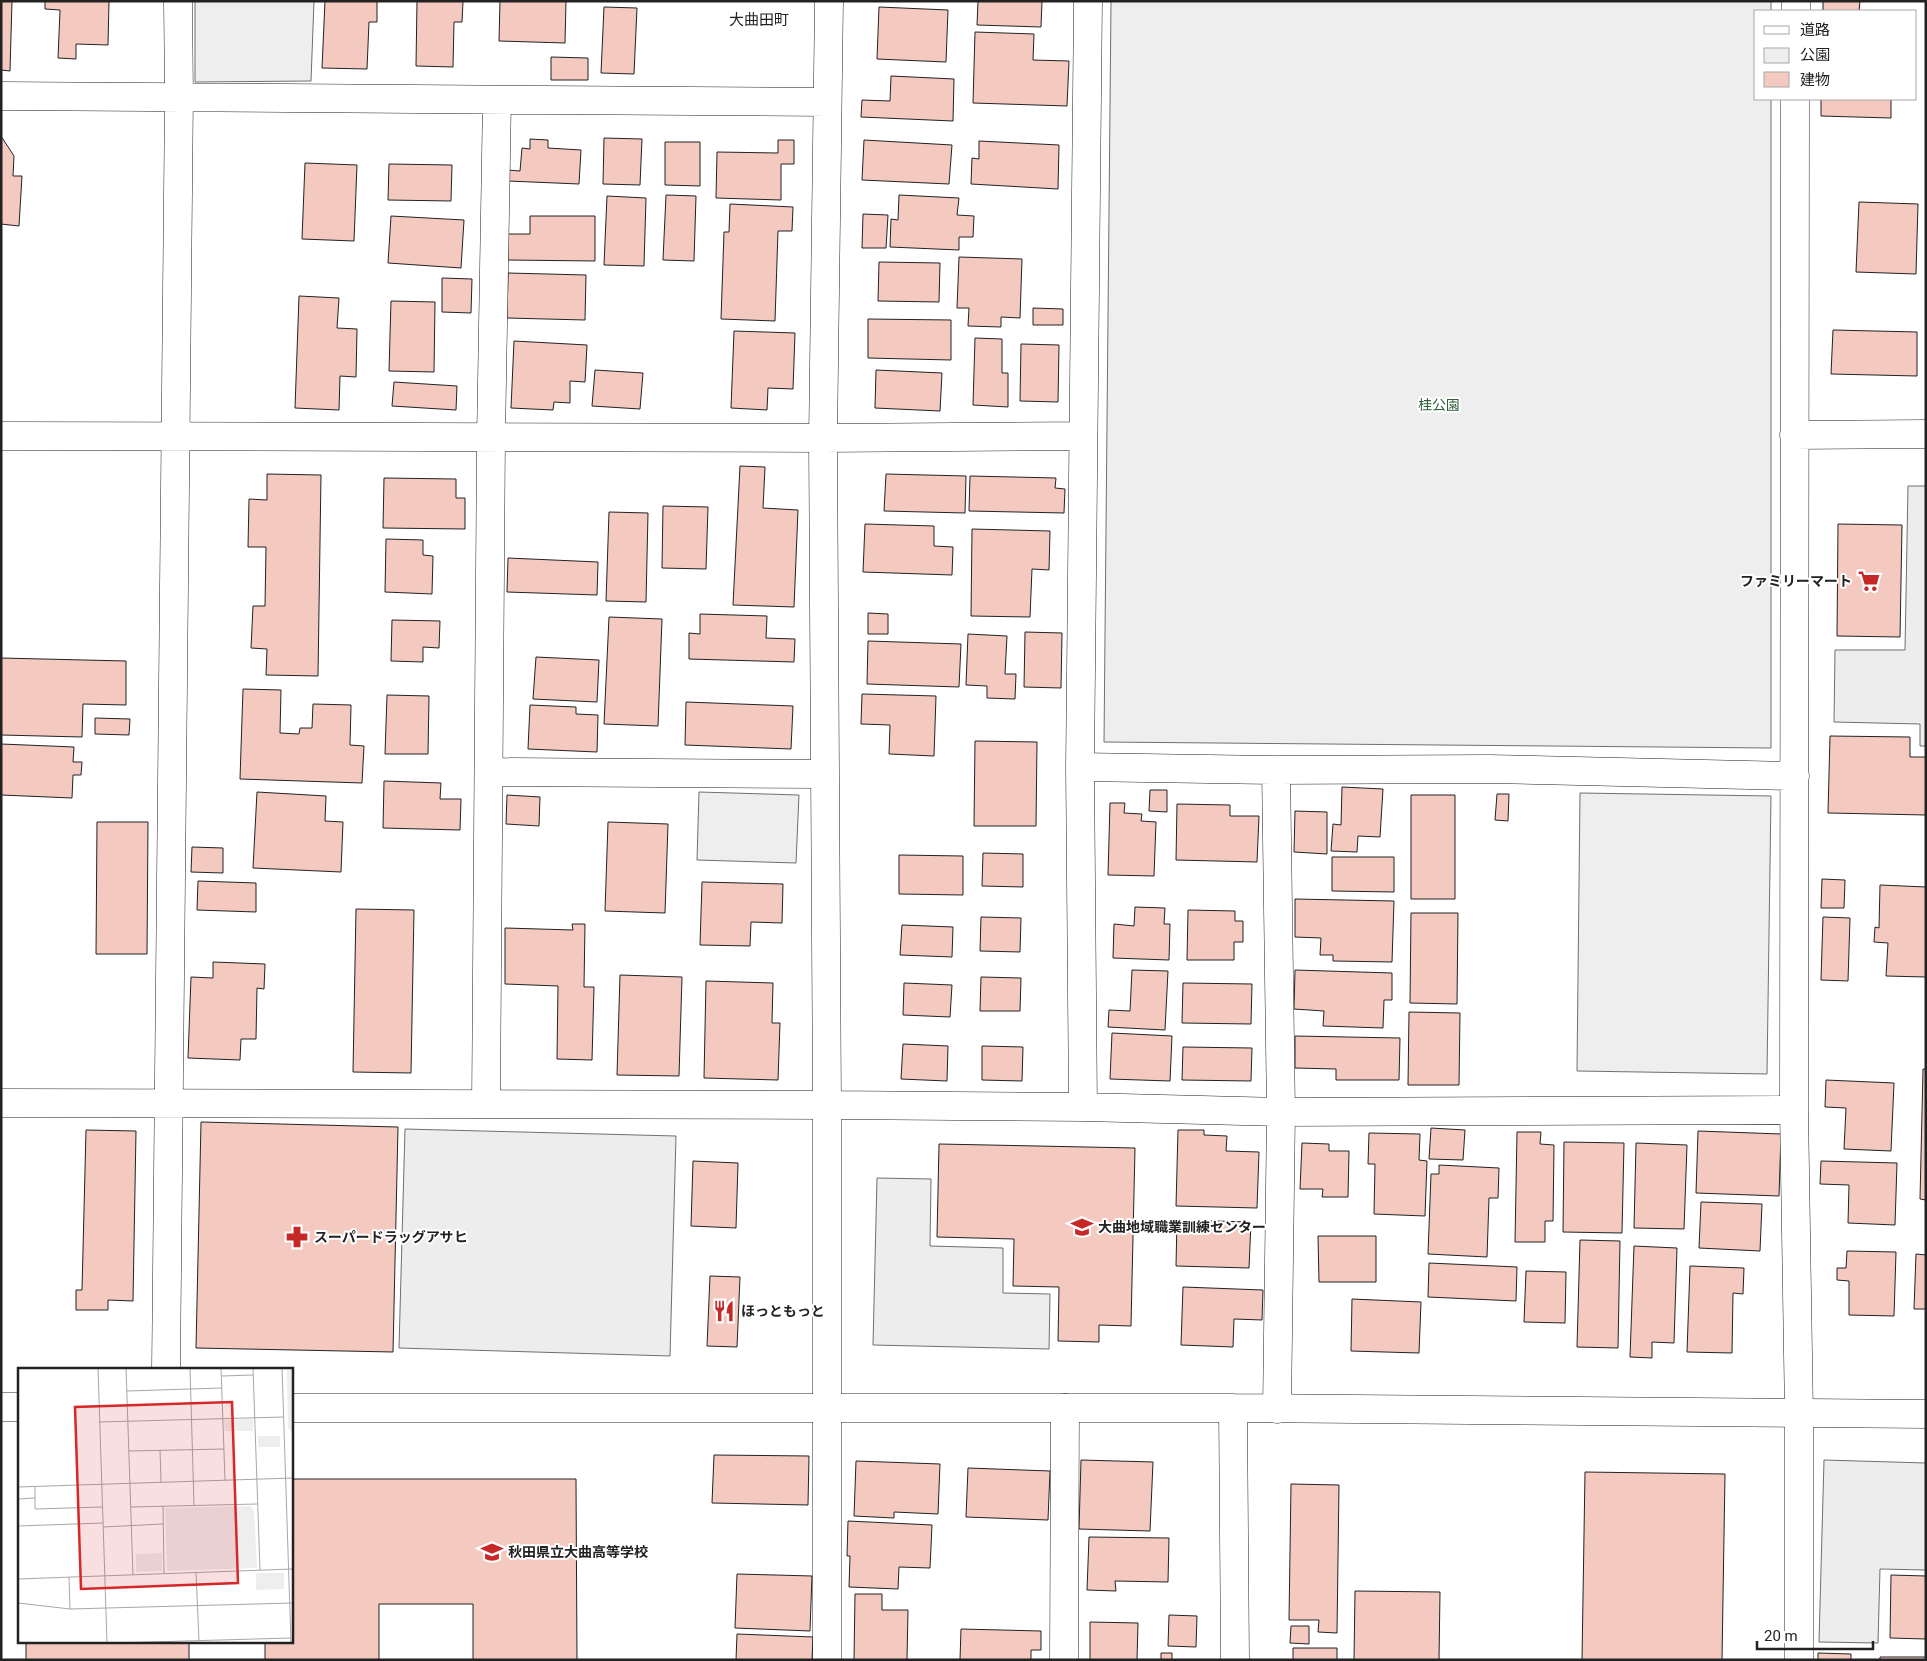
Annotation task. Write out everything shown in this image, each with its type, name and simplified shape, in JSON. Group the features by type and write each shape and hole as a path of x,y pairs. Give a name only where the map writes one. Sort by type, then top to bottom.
{"street":[{"path":"166,1368 179,96 178,1"},
{"path":"827,1660 827,1105 823,438 829,1"},
{"path":"1084,1108 1080,767 1088,1"},
{"path":"1,96 827,102"},
{"path":"486,1104 497,100"},
{"path":"1795,100 1794,1110 1800,1414 1799,1660"},
{"path":"1794,436 1926,434"},
{"path":"1,436 823,438 1083,436"},
{"path":"1080,767 1276,770 1489,770 1794,776"},
{"path":"1276,770 1281,1112 1277,1409"},
{"path":"489,772 824,774"},
{"path":"1,1103 827,1105 1281,1112 1794,1110"},
{"path":"1,1407 18,1407"},
{"path":"292,1408 1234,1408 1926,1414"},
{"path":"1064,1408 1064,1660"},
{"path":"1234,1408 1235,1660"}],"green space":[{"path":"195,1 314,1 311,81 195,82"},
{"name":"桂公園","path":"1111,1 1771,1 1771,10 1754,10 1754,100 1771,100 1771,748 1104,742"},
{"path":"699,792 799,795 796,863 697,860"},
{"path":"1580,793 1771,796 1767,1074 1577,1071"}],"shaded area":[{"path":"1908,486 1926,486 1926,746 1920,746 1920,724 1834,722 1835,650 1905,650"},
{"path":"405,1129 676,1136 670,1356 399,1348"},
{"path":"877,1178 931,1179 930,1246 1003,1248 1003,1293 1050,1294 1049,1349 873,1345"},
{"path":"1824,1460 1926,1463 1926,1570 1880,1569 1878,1643 1819,1642"}],"building":[{"path":"1,1 12,1 10,71 1,70"},
{"path":"45,1 109,1 108,45 76,44 76,59 58,58 60,10 45,9"},
{"path":"325,1 377,1 377,22 369,22 367,69 322,68"},
{"path":"417,1 463,1 462,22 454,22 453,67 416,66"},
{"path":"500,1 566,1 565,43 499,41"},
{"path":"978,1 1042,1 1041,27 977,25"},
{"path":"1823,1 1860,1 1859,10 1823,10"},
{"path":"604,7 637,8 634,74 601,73"},
{"path":"879,7 948,10 946,62 877,59"},
{"path":"975,32 1034,34 1033,60 1069,61 1067,106 973,103"},
{"path":"551,57 588,58 588,80 551,80"},
{"path":"891,76 954,79 953,121 861,117 862,100 890,101"},
{"path":"1821,100 1891,100 1891,118 1821,116"},
{"path":"1,136 14,156 13,176 22,176 19,226 1,224"},
{"path":"604,138 642,139 640,185 603,184"},
{"path":"530,139 548,140 548,148 581,150 579,184 508,181 508,170 520,171 522,148 530,149"},
{"path":"778,140 794,140 794,164 781,164 781,200 716,198 717,152 778,153"},
{"path":"864,140 952,145 949,184 862,180"},
{"path":"979,141 1059,145 1058,189 971,184 972,158 979,159"},
{"path":"665,142 700,142 700,186 665,185"},
{"path":"305,163 357,165 354,241 302,239"},
{"path":"389,164 452,165 451,201 388,200"},
{"path":"666,195 696,196 694,261 663,260"},
{"path":"899,195 959,198 957,215 974,216 973,237 959,237 959,250 890,247 891,219 898,220"},
{"path":"607,196 646,198 644,266 604,265"},
{"path":"1859,202 1918,204 1916,274 1856,272"},
{"path":"730,204 793,207 792,231 778,231 775,321 721,319 724,232 729,232"},
{"path":"863,214 888,215 886,248 862,248"},
{"path":"391,216 464,220 461,268 388,263"},
{"path":"530,216 595,216 595,261 508,260 508,234 530,234"},
{"path":"959,257 1022,259 1020,318 1001,317 1001,327 968,326 969,308 957,308"},
{"path":"879,262 940,263 939,302 878,301"},
{"path":"508,273 586,275 585,320 507,318"},
{"path":"442,278 472,279 471,313 442,312"},
{"path":"299,296 339,298 337,328 357,329 356,377 340,376 339,410 295,408"},
{"path":"391,301 435,302 434,372 389,371"},
{"path":"1033,308 1063,309 1063,325 1033,325"},
{"path":"868,319 951,320 951,360 868,358"},
{"path":"1833,330 1917,332 1917,376 1831,374"},
{"path":"734,331 795,333 793,389 768,388 767,410 731,408"},
{"path":"975,338 1002,339 1002,373 1008,373 1008,407 973,405"},
{"path":"514,341 587,345 585,382 570,381 570,403 554,402 553,410 511,408"},
{"path":"1021,344 1059,345 1058,402 1020,401"},
{"path":"595,370 643,373 640,409 592,406"},
{"path":"876,370 942,373 940,411 875,408"},
{"path":"394,382 457,386 456,410 392,406"},
{"path":"740,466 765,467 763,508 798,510 794,607 733,605"},
{"path":"267,474 321,475 318,676 266,675 267,649 251,648 253,606 265,606 266,547 248,547 249,499 267,500"},
{"path":"886,474 966,476 965,513 884,511"},
{"path":"970,476 1056,478 1055,488 1065,489 1064,513 969,511"},
{"path":"384,478 456,479 456,498 465,498 465,529 383,528"},
{"path":"663,506 708,507 706,569 662,568"},
{"path":"609,512 648,513 646,602 606,601"},
{"path":"865,524 934,526 934,546 953,547 952,575 863,572"},
{"name":"ファミリーマート","path":"1838,524 1902,525 1900,637 1837,636"},
{"path":"972,529 1050,531 1049,570 1032,569 1030,617 971,616"},
{"path":"386,539 423,540 423,555 433,556 432,594 385,592"},
{"path":"508,558 598,562 597,595 507,592"},
{"path":"868,613 888,614 888,634 868,634"},
{"path":"700,614 767,616 766,638 795,639 794,662 689,659 689,633 700,634"},
{"path":"609,617 662,619 658,726 604,724"},
{"path":"392,620 440,621 439,648 423,647 423,662 391,661"},
{"path":"1025,632 1062,633 1061,688 1024,687"},
{"path":"968,634 1007,636 1005,674 1016,674 1015,699 987,698 987,686 966,685"},
{"path":"868,641 961,644 959,687 867,684"},
{"path":"536,657 599,660 597,702 533,699"},
{"path":"1,658 126,661 126,705 83,704 82,737 1,735"},
{"path":"243,689 281,690 280,733 299,734 300,728 312,728 313,704 351,705 350,745 364,746 362,783 240,779"},
{"path":"862,694 936,696 934,756 889,754 890,725 861,724"},
{"path":"387,695 429,696 428,754 385,754"},
{"path":"686,702 793,706 791,749 685,745"},
{"path":"530,705 576,707 576,714 598,715 597,752 528,749"},
{"path":"95,718 130,719 129,735 95,734"},
{"path":"1830,736 1910,737 1910,757 1926,757 1926,815 1828,813"},
{"path":"975,741 1037,742 1036,826 974,826"},
{"path":"1,744 74,747 73,762 82,762 81,775 73,775 72,798 1,795"},
{"path":"384,781 441,783 440,799 461,799 460,830 383,828"},
{"path":"1342,787 1383,789 1380,837 1358,836 1357,852 1331,851 1333,824 1341,825"},
{"path":"1150,790 1167,790 1167,812 1149,811"},
{"path":"257,792 326,796 325,821 343,822 341,872 253,868"},
{"path":"1497,794 1509,794 1508,821 1495,820"},
{"path":"507,795 540,797 539,826 506,824"},
{"path":"1411,795 1455,795 1455,899 1411,899"},
{"path":"1110,803 1125,803 1124,813 1142,814 1141,821 1156,822 1154,876 1108,875"},
{"path":"1177,804 1230,805 1230,816 1259,816 1257,862 1176,860"},
{"path":"1295,811 1327,812 1327,854 1294,852"},
{"path":"97,822 148,822 147,954 96,954"},
{"path":"608,822 668,824 665,913 605,911"},
{"path":"192,847 223,848 223,873 191,872"},
{"path":"983,853 1023,854 1023,887 982,886"},
{"path":"899,855 963,856 963,895 899,894"},
{"path":"1332,857 1394,857 1394,892 1332,891"},
{"path":"1822,879 1845,880 1844,908 1821,908"},
{"path":"198,881 256,883 256,912 197,910"},
{"path":"702,882 783,884 782,923 751,922 750,946 700,945"},
{"path":"1880,885 1926,887 1926,977 1886,976 1888,943 1874,942 1875,927 1879,928"},
{"path":"1295,899 1394,901 1392,962 1333,961 1333,955 1320,955 1321,938 1295,937"},
{"path":"1135,907 1165,908 1164,924 1170,924 1169,960 1113,958 1114,924 1134,926"},
{"path":"356,909 414,910 411,1073 353,1072"},
{"path":"1188,910 1235,911 1235,921 1243,921 1243,942 1234,942 1234,960 1187,960"},
{"path":"1411,913 1458,913 1457,1004 1410,1003"},
{"path":"981,917 1021,918 1020,952 980,951"},
{"path":"1823,917 1850,918 1848,981 1821,980"},
{"path":"572,924 585,924 584,987 594,987 592,1060 557,1059 558,986 505,984 505,928 573,930"},
{"path":"902,925 953,927 952,957 900,955"},
{"path":"213,962 265,964 264,989 257,988 256,1039 241,1039 240,1060 188,1058 191,977 213,978"},
{"path":"1132,970 1168,971 1165,1030 1108,1027 1109,1010 1130,1011"},
{"path":"1295,970 1392,973 1392,1000 1384,1000 1383,1028 1323,1026 1324,1011 1294,1009"},
{"path":"620,975 682,977 679,1076 617,1075"},
{"path":"981,977 1021,978 1020,1011 980,1011"},
{"path":"706,981 773,983 772,1023 780,1023 778,1080 704,1078"},
{"path":"904,983 952,985 950,1017 903,1015"},
{"path":"1183,983 1252,984 1251,1024 1182,1023"},
{"path":"1409,1012 1460,1013 1459,1085 1408,1085"},
{"path":"1112,1033 1172,1036 1170,1081 1110,1079"},
{"path":"1295,1036 1400,1038 1399,1080 1336,1080 1336,1069 1295,1068"},
{"path":"903,1044 948,1046 947,1081 901,1079"},
{"path":"982,1046 1023,1047 1022,1081 982,1080"},
{"path":"1183,1047 1252,1048 1251,1081 1182,1080"},
{"path":"1923,1069 1926,1069 1926,1200 1920,1199"},
{"path":"1826,1080 1894,1083 1891,1151 1844,1149 1846,1108 1825,1107"},
{"name":"スーパードラッグアサヒ","path":"201,1122 398,1127 393,1352 196,1348"},
{"path":"1431,1128 1465,1130 1463,1160 1429,1159"},
{"path":"86,1130 136,1131 133,1301 108,1300 108,1310 76,1310 76,1290 82,1290"},
{"path":"1178,1130 1204,1130 1204,1135 1227,1136 1226,1151 1259,1152 1257,1208 1176,1206"},
{"path":"1698,1131 1781,1134 1779,1196 1696,1193"},
{"path":"1517,1132 1541,1132 1540,1144 1554,1145 1553,1221 1545,1221 1545,1242 1515,1242"},
{"path":"1369,1133 1420,1134 1419,1160 1427,1161 1425,1216 1374,1214 1375,1164 1368,1164"},
{"path":"1564,1142 1624,1143 1622,1233 1563,1232"},
{"path":"1302,1143 1329,1144 1329,1151 1349,1151 1348,1197 1322,1197 1323,1189 1300,1189"},
{"path":"1636,1143 1687,1145 1684,1229 1634,1228"},
{"path":"939,1144 1135,1148 1131,1326 1099,1325 1099,1342 1058,1341 1059,1287 1013,1286 1014,1239 937,1237"},
{"path":"693,1161 738,1163 736,1228 691,1226"},
{"path":"1821,1161 1897,1163 1895,1225 1848,1223 1849,1185 1820,1184"},
{"path":"1439,1165 1499,1168 1498,1198 1489,1198 1487,1257 1428,1254 1431,1174 1439,1174"},
{"path":"1701,1202 1762,1204 1760,1251 1699,1248"},
{"path":"1177,1220 1251,1222 1249,1268 1176,1266"},
{"path":"1318,1236 1376,1236 1376,1282 1319,1282"},
{"path":"1580,1240 1620,1241 1618,1348 1577,1347"},
{"path":"1634,1246 1677,1248 1674,1343 1652,1342 1652,1358 1630,1357"},
{"path":"1847,1251 1896,1252 1894,1316 1849,1315 1849,1281 1837,1280 1837,1268 1846,1268"},
{"path":"1916,1254 1926,1255 1926,1309 1914,1309"},
{"path":"1429,1263 1517,1267 1516,1301 1428,1297"},
{"path":"1690,1266 1744,1268 1743,1294 1733,1293 1732,1353 1687,1352"},
{"path":"1526,1271 1566,1272 1565,1323 1524,1322"},
{"name":"ほっともっと","path":"710,1276 740,1277 737,1347 707,1346"},
{"path":"1183,1287 1263,1290 1262,1320 1234,1319 1233,1347 1181,1345"},
{"path":"1352,1299 1421,1302 1419,1353 1351,1351"},
{"path":"714,1455 809,1456 808,1505 712,1503"},
{"path":"1081,1460 1153,1462 1150,1531 1079,1529"},
{"path":"856,1461 940,1464 938,1514 894,1512 894,1518 854,1516"},
{"path":"968,1468 1050,1471 1048,1520 966,1517"},
{"path":"1585,1472 1725,1474 1722,1660 1582,1660"},
{"path":"292,1479 576,1479 577,1660 473,1660 473,1604 379,1604 379,1660 265,1660 265,1644 292,1644"},
{"path":"1291,1484 1339,1485 1337,1633 1318,1632 1319,1620 1289,1620"},
{"path":"848,1521 932,1525 930,1568 899,1567 898,1589 849,1587 850,1556 847,1556"},
{"path":"1089,1537 1169,1538 1168,1582 1115,1581 1116,1591 1087,1590"},
{"path":"737,1574 812,1576 810,1631 735,1628"},
{"path":"1891,1575 1926,1576 1926,1639 1890,1638"},
{"path":"1355,1591 1440,1592 1439,1660 1354,1660"},
{"path":"855,1594 882,1594 882,1610 908,1610 907,1660 854,1660"},
{"path":"1169,1615 1197,1616 1196,1647 1168,1646"},
{"path":"1090,1622 1138,1623 1137,1660 1090,1660"},
{"path":"1291,1626 1309,1626 1309,1644 1290,1643"},
{"path":"961,1629 1041,1631 1041,1650 1031,1650 1031,1660 960,1660"},
{"path":"737,1634 813,1637 812,1660 736,1660"},
{"path":"26,1644 189,1644 189,1660 26,1660"},
{"path":"1293,1648 1337,1648 1337,1660 1293,1660"},
{"path":"1161,1653 1172,1653 1172,1660 1161,1660"},
{"path":"1818,1653 1851,1654 1851,1660 1818,1660"},
{"path":"1880,1657 1926,1657 1926,1660 1880,1660"}],"place":[{"name":"ファミリーマート","path":"1869,581"},
{"name":"大曲地域職業訓練センター","path":"1082,1227"},
{"name":"スーパードラッグアサヒ","path":"297,1237"},
{"name":"ほっともっと","path":"724,1311"},
{"name":"秋田県立大曲高等学校","path":"492,1552"}],"district":[{"name":"大曲田町","path":"759,20"}]}
